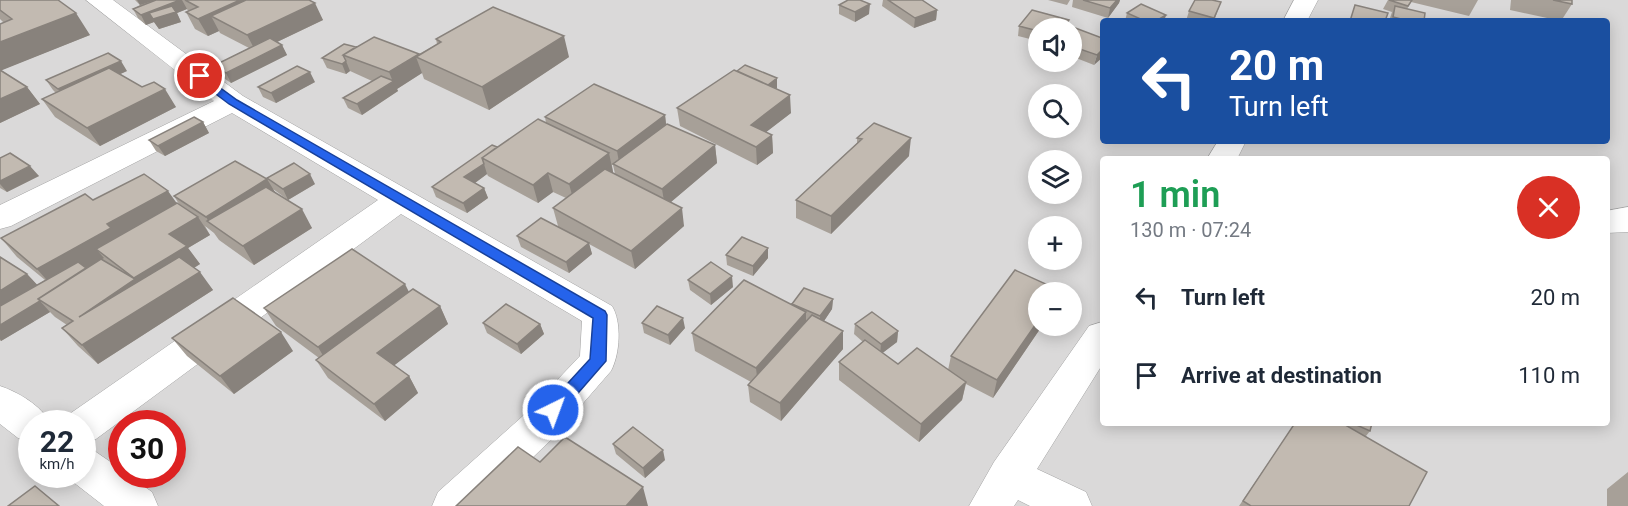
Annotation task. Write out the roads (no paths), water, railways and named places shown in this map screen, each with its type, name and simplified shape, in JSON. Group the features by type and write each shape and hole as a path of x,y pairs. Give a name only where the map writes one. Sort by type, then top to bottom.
{"street":[{"path":"98,0 233,102 600,315 598,361 538,427 453,506"},
{"path":"1297,18 1306,0"},
{"path":"0,219 233,102"},
{"path":"96,417 400,199"},
{"path":"1610,222 1620,223 1628,219"},
{"path":"1071,506 1000,490 1100,339"},
{"path":"0,402 18,416"},
{"path":"96,476 136,506"}]}
